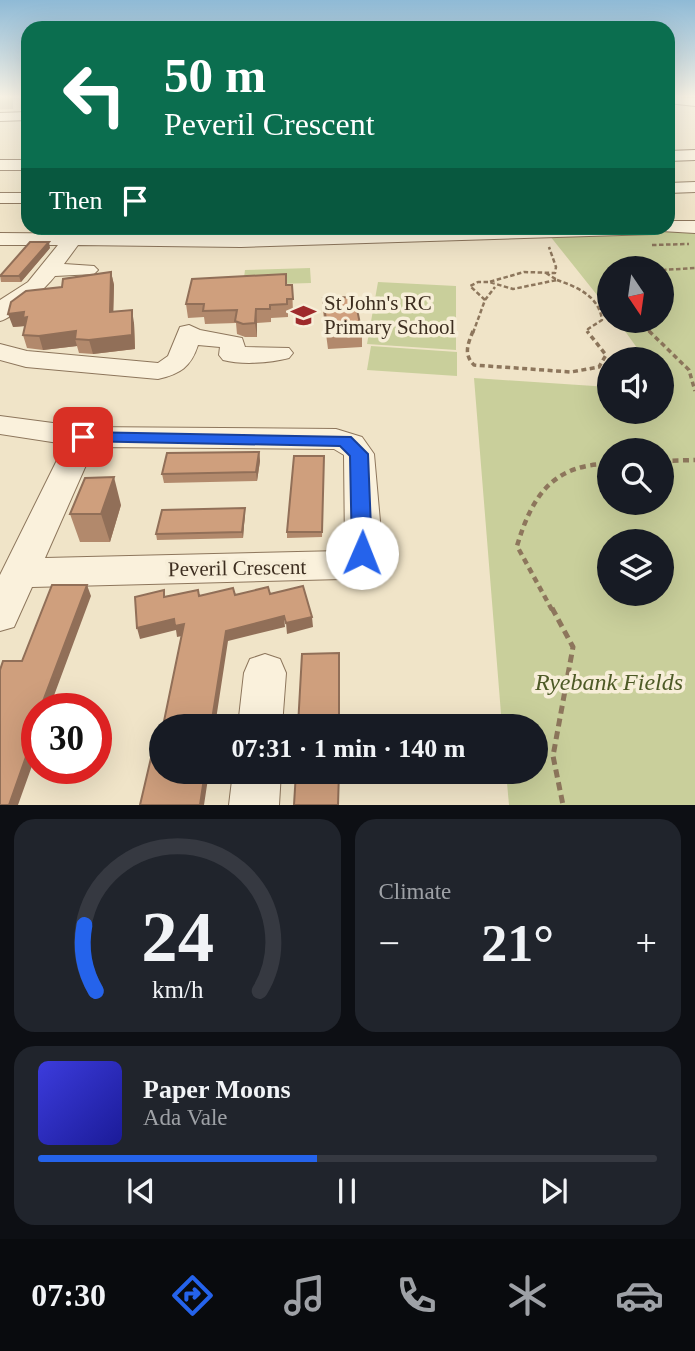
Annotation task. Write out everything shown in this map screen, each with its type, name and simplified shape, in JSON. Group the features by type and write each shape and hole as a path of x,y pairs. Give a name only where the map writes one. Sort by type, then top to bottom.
{"street":[{"path":"675,156 695,155"},
{"path":"0,164 21,165"},
{"path":"675,188 695,187"},
{"path":"0,198 21,198"},
{"path":"675,227 695,226"},
{"path":"0,239 241,241 403,235"},
{"path":"0,314 43,277 72,240"},
{"path":"43,277 87,270"},
{"path":"0,352 26,359 158,372 172,367 181,359 188,335 233,343 232,355 280,353"},
{"path":"0,425 83,437 0,615"},
{"name":"Peveril Crescent","path":"20,573 342,565 352,563 362,553 359,454 345,440 83,437"},
{"path":"261,714 265,673"},
{"path":"254,805 256,784"}],"path":[{"path":"485,300 470,286 524,272 555,273 556,267 540,235"},
{"path":"674,269 695,268"},
{"path":"495,287 485,300 466,350 468,359 474,365 561,372 580,372 598,367 606,355 587,332 602,320 602,313 589,295 545,273"},
{"path":"489,282 495,287 522,289 557,280"},
{"path":"651,333 689,370 695,391"},
{"path":"674,461 695,460"},
{"path":"563,805 553,756 573,647 517,546 524,521 554,477 581,465 597,464"}],"green space":[{"name":"Ryebank Fields","path":"695,231 695,805 509,805 507,784 548,784 548,714 501,714 474,378 597,386 597,424 674,424 674,347 636,347 626,333 674,333 674,256 597,256 597,295 550,236 675,235 675,232"},
{"path":"310,268 311,283 243,285 245,270"},
{"path":"378,282 456,286 456,350 367,344"},
{"path":"371,346 457,352 457,376 367,370"}],"building":[{"path":"30,242 49,242 19,276 0,276"},
{"path":"111,272 110,312 132,310 132,335 89,340 75,339 76,331 39,336 23,335 27,317 23,318 24,312 8,314 11,302 26,291 62,287 63,279"},
{"path":"286,274 286,285 292,285 293,299 287,299 287,304 270,305 270,309 256,309 255,323 243,324 235,321 237,310 203,311 204,304 186,304 192,279"},
{"path":"351,297 353,309 357,309 362,334 328,335 323,298"},
{"path":"259,452 256,472 162,474 167,453"},
{"path":"294,456 324,456 322,532 287,532"},
{"path":"114,477 101,514 70,514 85,478"},
{"path":"245,508 242,532 156,534 162,510"},
{"path":"52,585 87,585 46,693 21,693 21,771 9,805 0,805 0,670 3,661 22,661"},
{"path":"303,586 312,617 286,623 284,616 226,631 213,714 165,714 184,624 175,626 174,619 137,628 135,597 164,590 164,597 198,590 199,596 233,588 235,595 268,587 270,594"},
{"path":"339,653 339,714 299,714 302,654"},
{"path":"149,766 149,784 203,784 200,805 140,805"},
{"path":"295,784 339,784 338,805 294,805"}],"place":[{"name":"St John's RC Primary School","path":"304,315"}],"route":[{"path":"83,437 345,440 359,454 362,553"}]}
